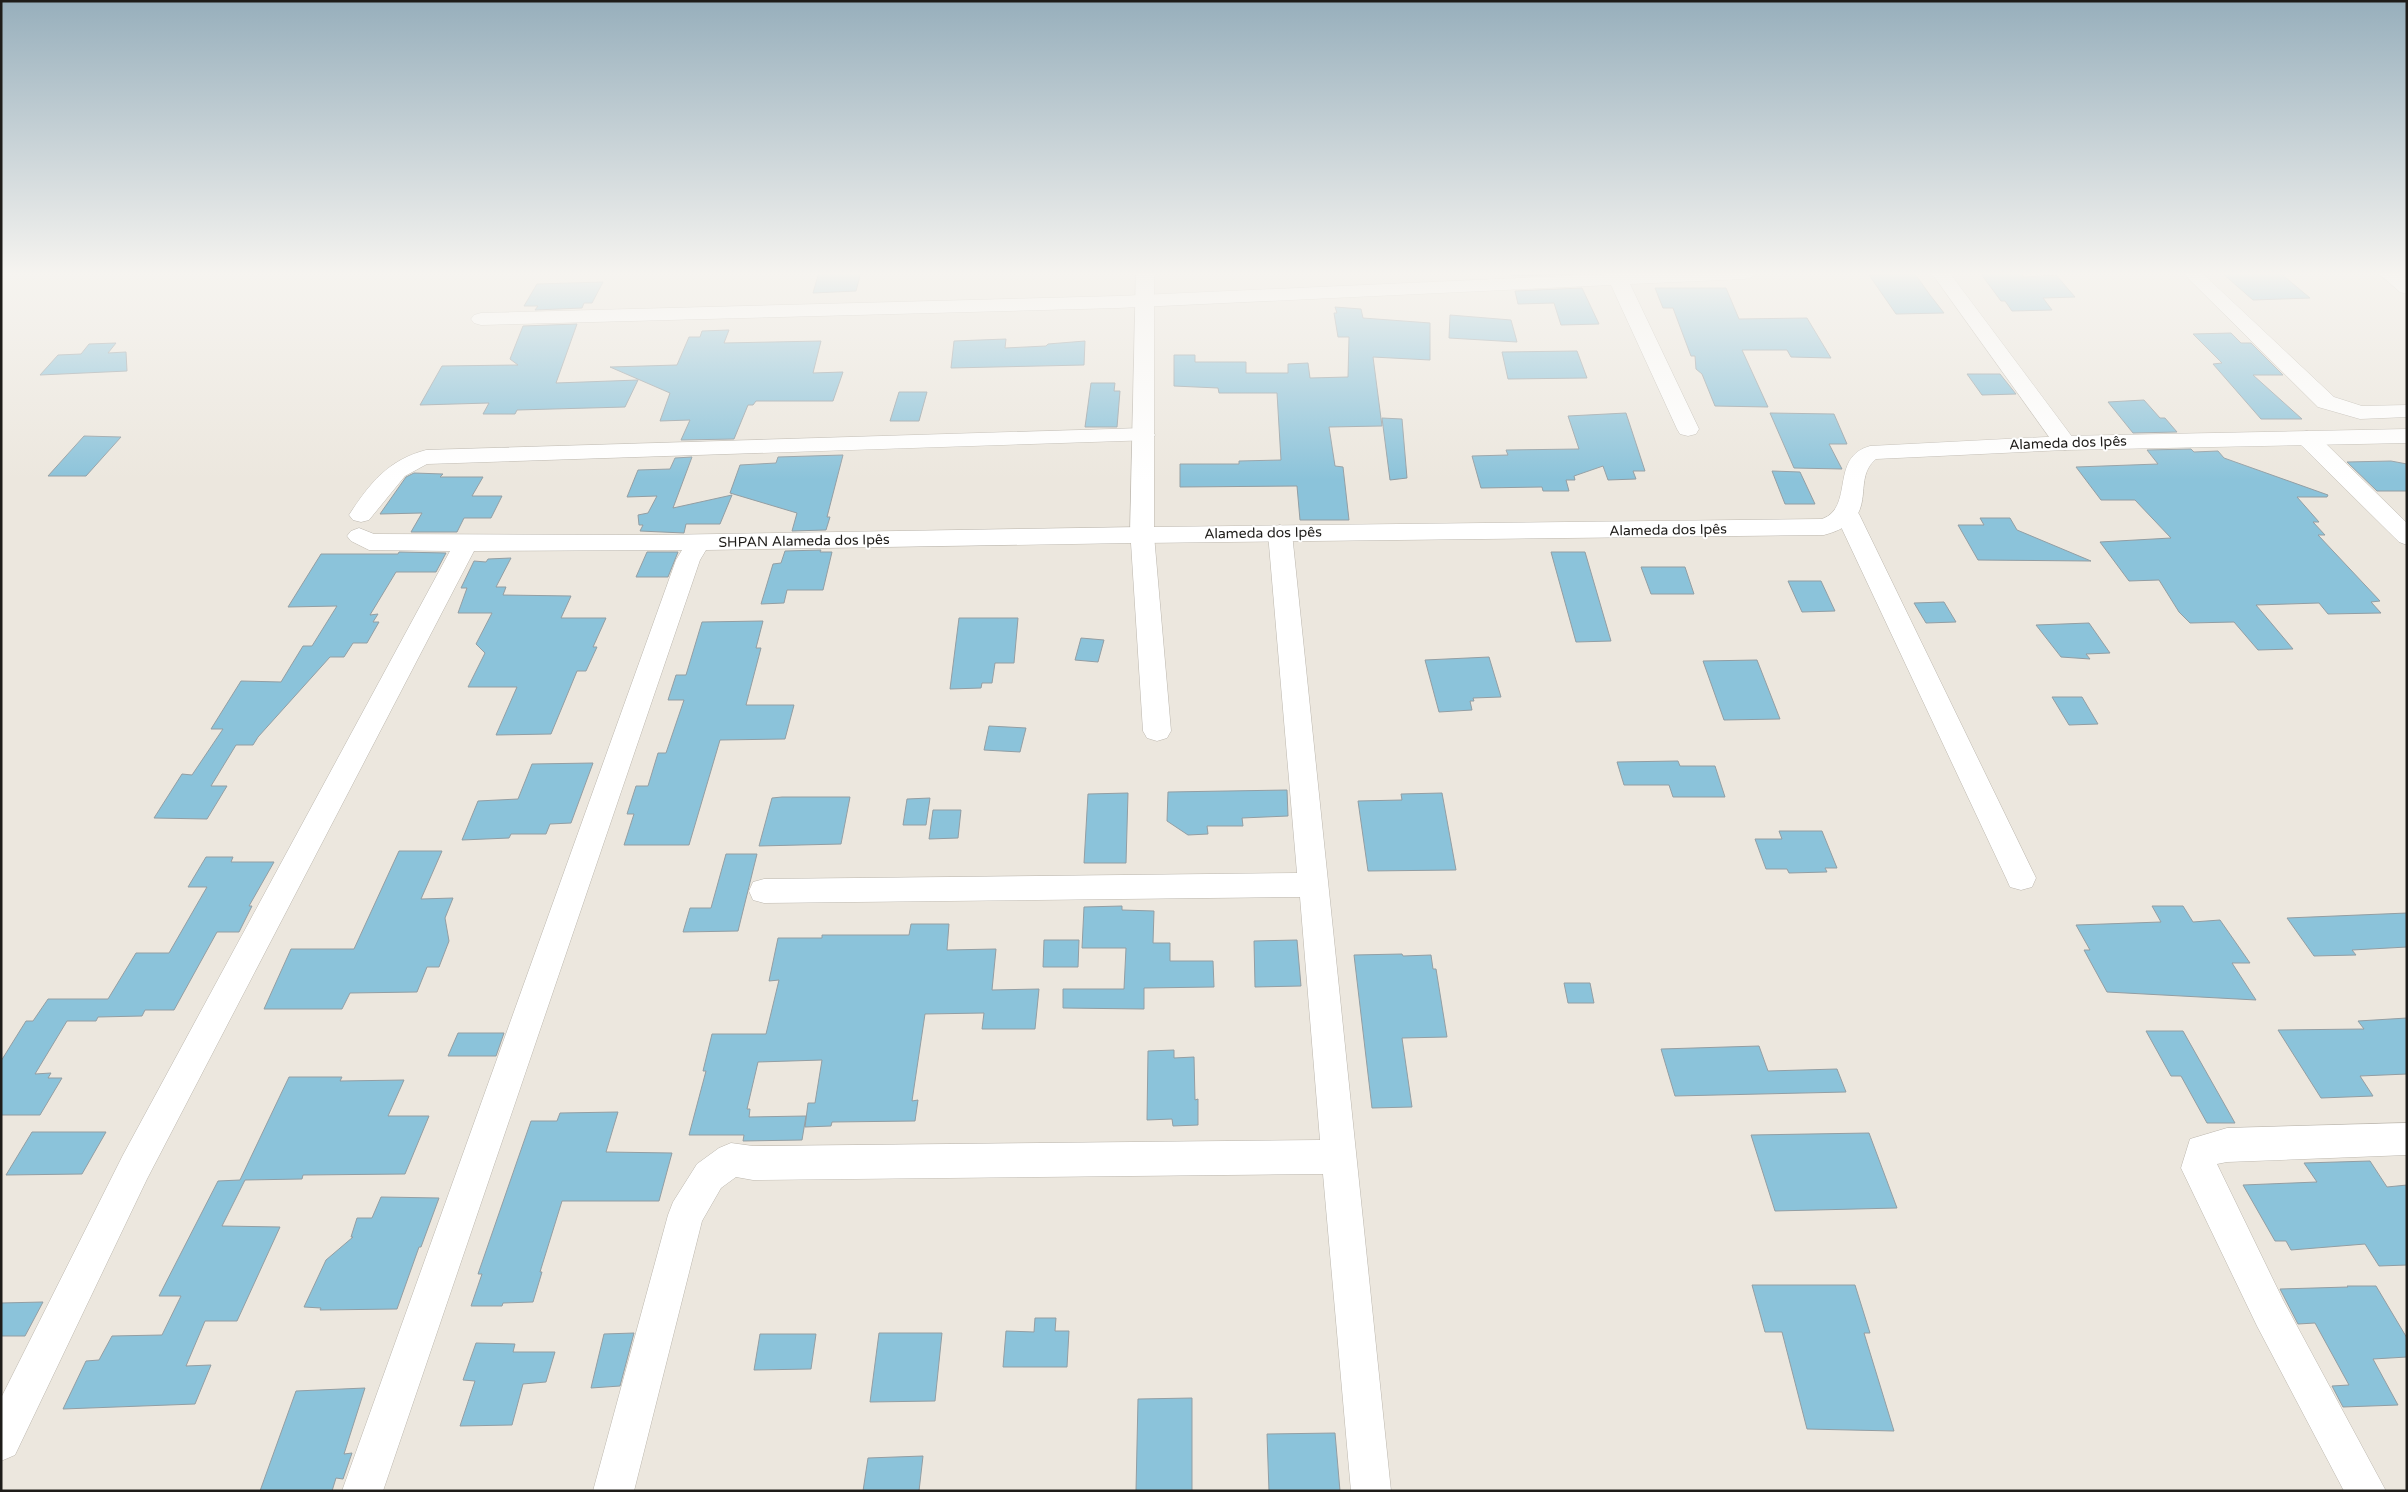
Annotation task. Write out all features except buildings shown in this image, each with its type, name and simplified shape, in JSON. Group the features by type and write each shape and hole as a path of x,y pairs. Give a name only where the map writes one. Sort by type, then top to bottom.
{"street":[{"path":"1145,342 1142,535 1157,731"},
{"path":"1647,342 1688,429"},
{"path":"1991,342 2065,443"},
{"path":"2263,342 2326,402 2360,413 2407,411"},
{"name":"SHPAN Alameda dos Ipês","path":"1142,535 698,543 369,542 360,525 400,467 410,461 426,457 1144,435"},
{"name":"Alameda dos Ipês","path":"1142,535 1804,528 1833,526 1847,514 1860,460 1870,453 2065,443 2407,436"},
{"path":"2308,438 2407,537"},
{"path":"1847,514 2021,878"},
{"path":"1280,533 1315,886 1370,1491"},
{"path":"1,1441 135,1167 466,543"},
{"path":"362,1491 688,560 698,543"},
{"path":"764,890 1281,884 1315,886"},
{"path":"2366,1491 2270,1313 2199,1168 2202,1151 2227,1145 2407,1139"},
{"path":"613,1491 686,1215 709,1176 731,1160 763,1163 1340,1157"}]}
